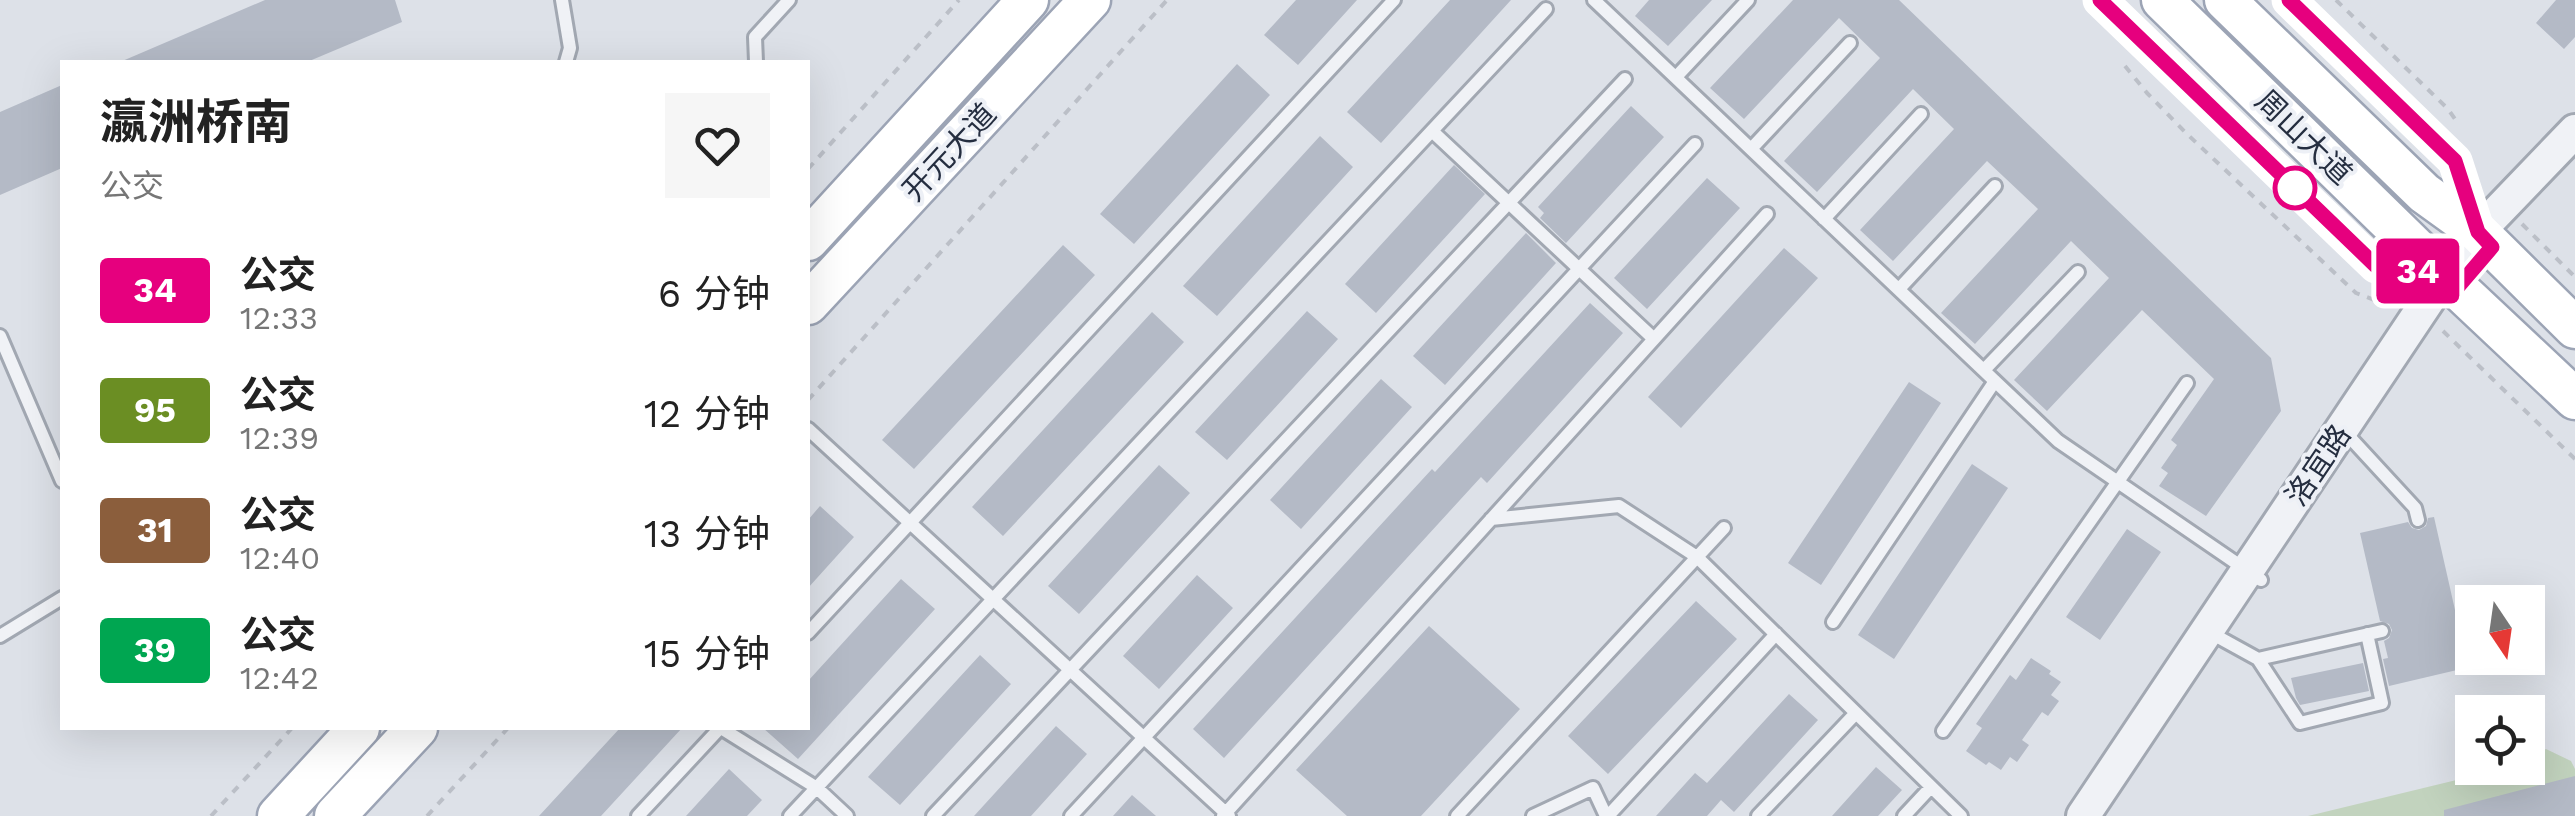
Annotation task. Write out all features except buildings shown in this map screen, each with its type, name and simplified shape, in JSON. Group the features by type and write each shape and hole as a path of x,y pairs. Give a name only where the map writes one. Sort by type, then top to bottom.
{"main road":[{"name":"开元大道","path":"813,227 1027,0"},
{"name":"开元大道","path":"810,302 1090,0"},
{"name":"周山大道","path":"2100,0 2376,266 2451,281"},
{"name":"周山大道","path":"2162,0 2575,399"},
{"name":"周山大道","path":"2225,0 2424,193 2485,240 2575,328"},
{"name":"周山大道","path":"2289,0 2455,161 2485,240"},
{"path":"278,816 357,730"},
{"path":"335,816 415,730"}],"street":[{"name":"洛宜路","path":"2102,816 2214,635 2451,281 2575,131"},
{"name":"洛宜路","path":"2485,240 2575,158"},
{"name":"洛宜路","path":"2083,816 2214,635"}],"lane":[{"path":"562,0 570,48 567,60"},
{"path":"756,60 755,37 789,0"},
{"path":"810,631 1394,0"},
{"path":"1676,77 1748,0"},
{"path":"1600,2 2058,440 2254,575"},
{"path":"790,816 1546,9"},
{"path":"1752,149 1850,43"},
{"path":"933,816 1625,79"},
{"path":"1824,218 1921,114"},
{"path":"1432,131 1654,340"},
{"path":"1071,816 1695,144"},
{"path":"1899,290 1995,186"},
{"path":"810,431 1226,815 1767,214"},
{"path":"1833,622 1990,375 2078,272"},
{"path":"0,336 60,476"},
{"path":"1942,731 2187,383"},
{"path":"2348,435 2415,508 2418,520"},
{"path":"1491,519 1619,506 1697,557 1962,816"},
{"path":"1457,816 1724,528"},
{"path":"0,636 60,599"},
{"path":"2258,659 2382,631"},
{"path":"1533,816 1593,788 1607,816 1776,634"},
{"path":"2214,635 2258,659 2300,722 2382,703 2367,634"},
{"path":"1758,816 1856,713"},
{"path":"638,816 719,730"},
{"path":"724,730 817,788 846,816"},
{"path":"1904,816 1932,787"}],"path":[{"path":"810,166 960,0"},
{"path":"810,398 1167,0"},
{"path":"212,816 290,730"},
{"path":"427,816 506,730"}],"green space":[{"path":"2545,750 2571,761 2575,769 2575,816 2308,816 2455,780 2455,785 2545,785"}],"bus line":[{"name":"34","path":"2100,0 2376,266 2446,275 2457,288 2492,247 2478,232 2455,161 2289,0"}]}
